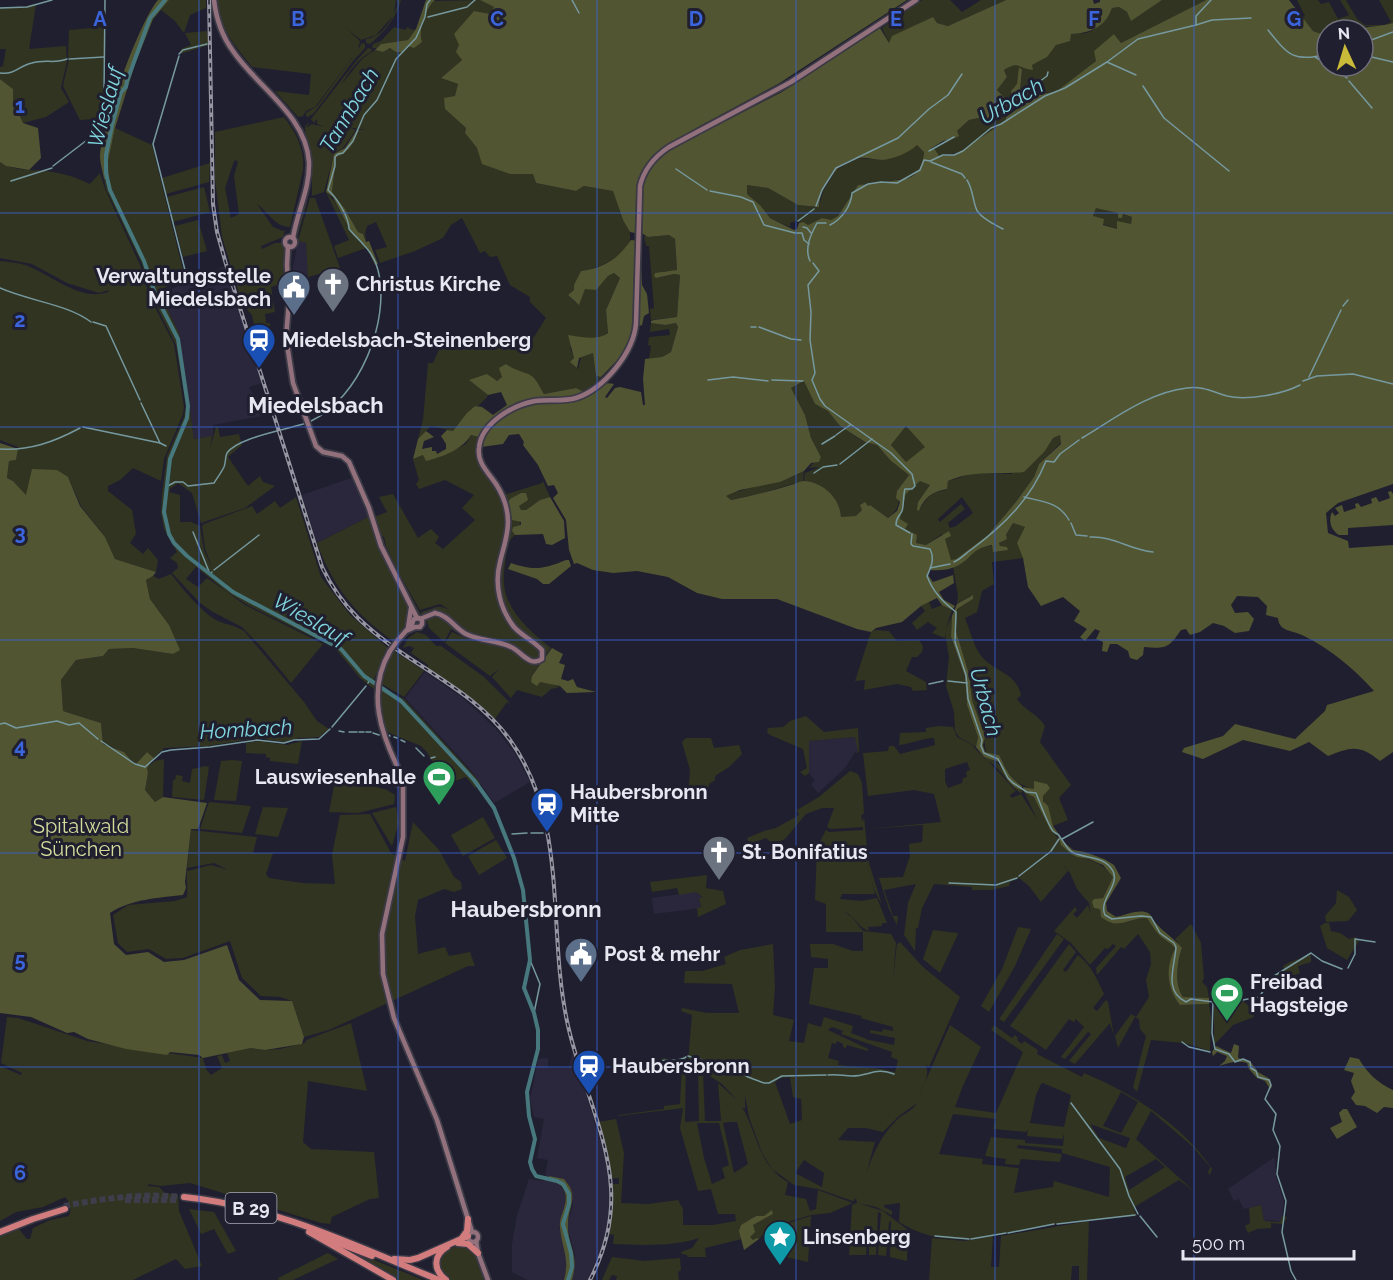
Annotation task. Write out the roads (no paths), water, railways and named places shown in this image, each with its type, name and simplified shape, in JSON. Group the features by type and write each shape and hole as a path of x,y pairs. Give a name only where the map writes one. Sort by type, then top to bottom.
{"highway":[{"name":"B 29","path":"429,1280 309,1232 250,1212 184,1198 220,1201 258,1210 302,1225 439,1280"},
{"path":"0,1229 64,1208"},
{"path":"446,1280 437,1270 437,1257 466,1233 468,1219"},
{"path":"309,1232 393,1280"},
{"path":"379,1255 410,1260 472,1238"},
{"path":"457,1242 468,1244 477,1251"}],"main road":[{"path":"214,0 220,25 232,51 299,129 307,147 309,177 295,229 292,237 285,241 290,246 286,337 297,395 316,446 320,450 342,456 349,462 369,508 381,546 411,608 414,624"},
{"path":"401,784 405,778 399,774 379,717 376,695 378,680 390,651 414,624 435,613 442,615 468,635 509,646 531,662 542,659 542,650 513,626 501,602 498,574 508,531 508,517 505,501 480,460 478,449 481,439 500,417 521,405 543,400 573,399 592,390 626,354 632,343 636,327 639,193 644,174 653,160 669,147 799,78 916,0"},
{"path":"290,246 295,243 292,237"},
{"path":"411,608 414,624"},
{"path":"399,774 395,779 401,784 403,796 402,846 382,934 385,988 394,1018 433,1108 472,1238 488,1280"}],"waterway":[{"path":"0,8 27,7 52,0"},
{"path":"104,91 105,0"},
{"name":"Wieslauf","path":"165,0 150,18 126,87 121,92 106,155 106,173 110,190 144,261 156,296 178,339 188,406 187,418 170,459 164,512 169,534 174,543 187,556 233,592 341,649 364,676 401,701 474,780 494,808 514,858 523,890 530,960 524,988 538,1030 538,1049 527,1092 529,1116 535,1139 530,1162 536,1176 563,1184 569,1194 569,1204 563,1224 571,1253 572,1267 568,1280"},
{"name":"Tannbach","path":"311,421 328,410 344,395 357,377 375,334 380,312 381,290 376,264 366,248 349,229 342,208 328,190 335,166 335,157 343,153 353,141 364,115 377,100 396,59 416,38 430,0"},
{"path":"428,17 467,7 475,0"},
{"path":"572,0 579,13"},
{"name":"Urbach","path":"830,225 845,212 852,193 868,184 897,183 920,170 924,160 930,161 943,155 954,155 963,151 991,128 1045,96 1065,88 1107,62 1138,39 1196,25 1196,16 1211,0"},
{"path":"1196,25 1212,20 1251,18"},
{"path":"1268,30 1281,46 1293,55 1315,57"},
{"path":"1375,39 1393,32"},
{"path":"179,54 183,50 207,44"},
{"path":"179,56 153,144 186,274"},
{"path":"69,59 104,57"},
{"path":"1375,58 1393,62"},
{"path":"0,73 10,73 27,64 67,59"},
{"path":"1107,62 1136,75"},
{"path":"1027,91 1047,76 1048,72"},
{"path":"816,206 822,190 836,168 898,138 948,95 962,74"},
{"path":"1349,81 1372,108"},
{"path":"1143,86 1164,118 1229,171"},
{"path":"1006,103 1025,92"},
{"path":"929,151 954,137"},
{"path":"89,140 103,139"},
{"path":"53,166 87,140"},
{"path":"931,162 962,174 965,178"},
{"path":"11,181 52,168"},
{"path":"676,169 707,190"},
{"path":"967,180 978,212 986,220 1003,229"},
{"path":"710,191 741,197 753,202 764,225 802,233 804,240 809,244"},
{"path":"798,221 814,209"},
{"name":"Urbach","path":"810,261 809,241 817,223 826,223"},
{"path":"803,227 811,233"},
{"name":"Urbach","path":"813,263 819,271 808,285 811,312 810,340 815,373 812,380 825,406 891,453 912,474 915,486 912,489 905,489 903,509 896,525 910,533"},
{"path":"0,288 71,311 91,322"},
{"path":"1343,306 1348,300"},
{"path":"1309,377 1341,310"},
{"path":"93,322 106,326 140,400"},
{"path":"751,327 756,327"},
{"path":"759,327 791,339 801,340"},
{"path":"1303,381 1317,376 1353,374 1393,384"},
{"path":"708,380 733,377 768,381"},
{"path":"772,380 803,381"},
{"path":"1082,438 1132,407 1173,391 1198,388 1244,398 1275,394 1300,385"},
{"path":"141,403 160,443 166,446"},
{"name":"Tannbach","path":"166,487 175,482 183,482 188,486 214,483 224,467 227,453 233,447 252,438 306,423"},
{"path":"836,435 850,425"},
{"path":"83,427 160,443"},
{"path":"0,449 21,449 41,444 80,428"},
{"path":"822,444 835,436"},
{"path":"840,464 872,439"},
{"path":"954,562 995,530 1015,510 1033,487 1046,461 1054,462 1060,454 1079,440"},
{"path":"814,473 823,467 837,465"},
{"path":"1024,497 1055,506 1069,520"},
{"path":"1071,523 1076,535 1087,536"},
{"path":"193,532 210,574 212,572"},
{"name":"Urbach","path":"912,534 911,544 913,546 930,549 932,563 927,576 932,587 956,612 955,642 966,675 968,699 984,753 998,759 1013,783 1027,792 1036,793 1051,828 1070,850 1105,862 1113,871 1114,882 1104,904 1105,915 1112,919 1151,917 1160,933 1174,943 1176,947 1172,985 1179,997 1186,1002 1191,999 1213,1002 1212,1033 1215,1049 1229,1054 1235,1062 1243,1059 1250,1062 1251,1068 1256,1071 1258,1077 1269,1080 1271,1085 1265,1099 1276,1114 1273,1130 1280,1146 1277,1174 1286,1201 1282,1232 1291,1271 1296,1280"},
{"path":"214,570 259,535"},
{"path":"1090,537 1099,537 1153,552"},
{"path":"930,568 950,564"},
{"path":"929,684 943,681"},
{"path":"948,681 967,683"},
{"name":"Hombach","path":"332,727 366,686"},
{"name":"Hombach","path":"0,724 5,723 16,728 57,721 69,725 79,723 98,739"},
{"name":"Hombach","path":"101,741 135,764 145,767 162,752 171,750 257,740 284,743 294,740 319,739 330,729"},
{"path":"339,731 344,732"},
{"path":"349,732 357,732"},
{"path":"359,732 364,732"},
{"path":"366,732 371,732"},
{"path":"373,733 379,735"},
{"path":"401,740 405,742"},
{"path":"416,748 424,756"},
{"path":"431,758 435,757"},
{"path":"1062,839 1093,822"},
{"path":"512,834 527,833"},
{"path":"531,833 543,833"},
{"path":"1051,851 1059,839"},
{"path":"1019,876 1050,852"},
{"path":"949,883 996,885 1017,878"},
{"path":"1348,968 1355,954 1355,939 1375,942"},
{"path":"1270,981 1274,976 1311,953 1322,961 1342,969"},
{"path":"530,960 540,984 534,1013"},
{"path":"1237,1001 1259,997 1269,983"},
{"path":"1182,1042 1189,1047 1210,1052"},
{"path":"688,1056 702,1060 718,1073 732,1067 764,1083 769,1083 782,1076 826,1075"},
{"path":"653,1063 686,1057"},
{"path":"828,1075 858,1076 882,1071 894,1074"},
{"path":"1071,1103 1120,1169 1138,1214"},
{"path":"1057,1224 1135,1215"},
{"path":"1140,1216 1157,1237"},
{"path":"1008,1233 1054,1224"},
{"path":"971,1239 1006,1233"},
{"path":"935,1236 969,1239"}],"tunnel":[{"path":"64,1206 124,1197 184,1197"},
{"path":"125,1200 178,1200"}],"railway":[{"path":"209,0 213,204 217,232 322,567 338,594 358,618 396,649 457,690 494,721 510,740 529,772 541,805 549,840 561,985 567,1021 578,1063 599,1125 609,1167 611,1212 600,1258 590,1280"}],"place":[{"name":"Christus Kirche","path":"333,313"},
{"name":"Verwaltungsstelle Miedelsbach","path":"294,316"},
{"name":"Miedelsbach-Steinenberg","path":"259,369"},
{"name":"Lauswiesenhalle","path":"439,806"},
{"name":"Haubersbronn Mitte","path":"547,833"},
{"name":"St. Bonifatius","path":"719,881"},
{"name":"Post & mehr","path":"581,983"},
{"name":"Freibad Hagsteige","path":"1227,1022"},
{"name":"Haubersbronn","path":"589,1095"},
{"name":"Linsenberg","path":"780,1266"}],"district":[{"name":"Miedelsbach","path":"316,405"},
{"name":"Haubersbronn","path":"526,909"}],"park label":[{"name":"Spitalwald Sünchen","path":"81,838"}]}
